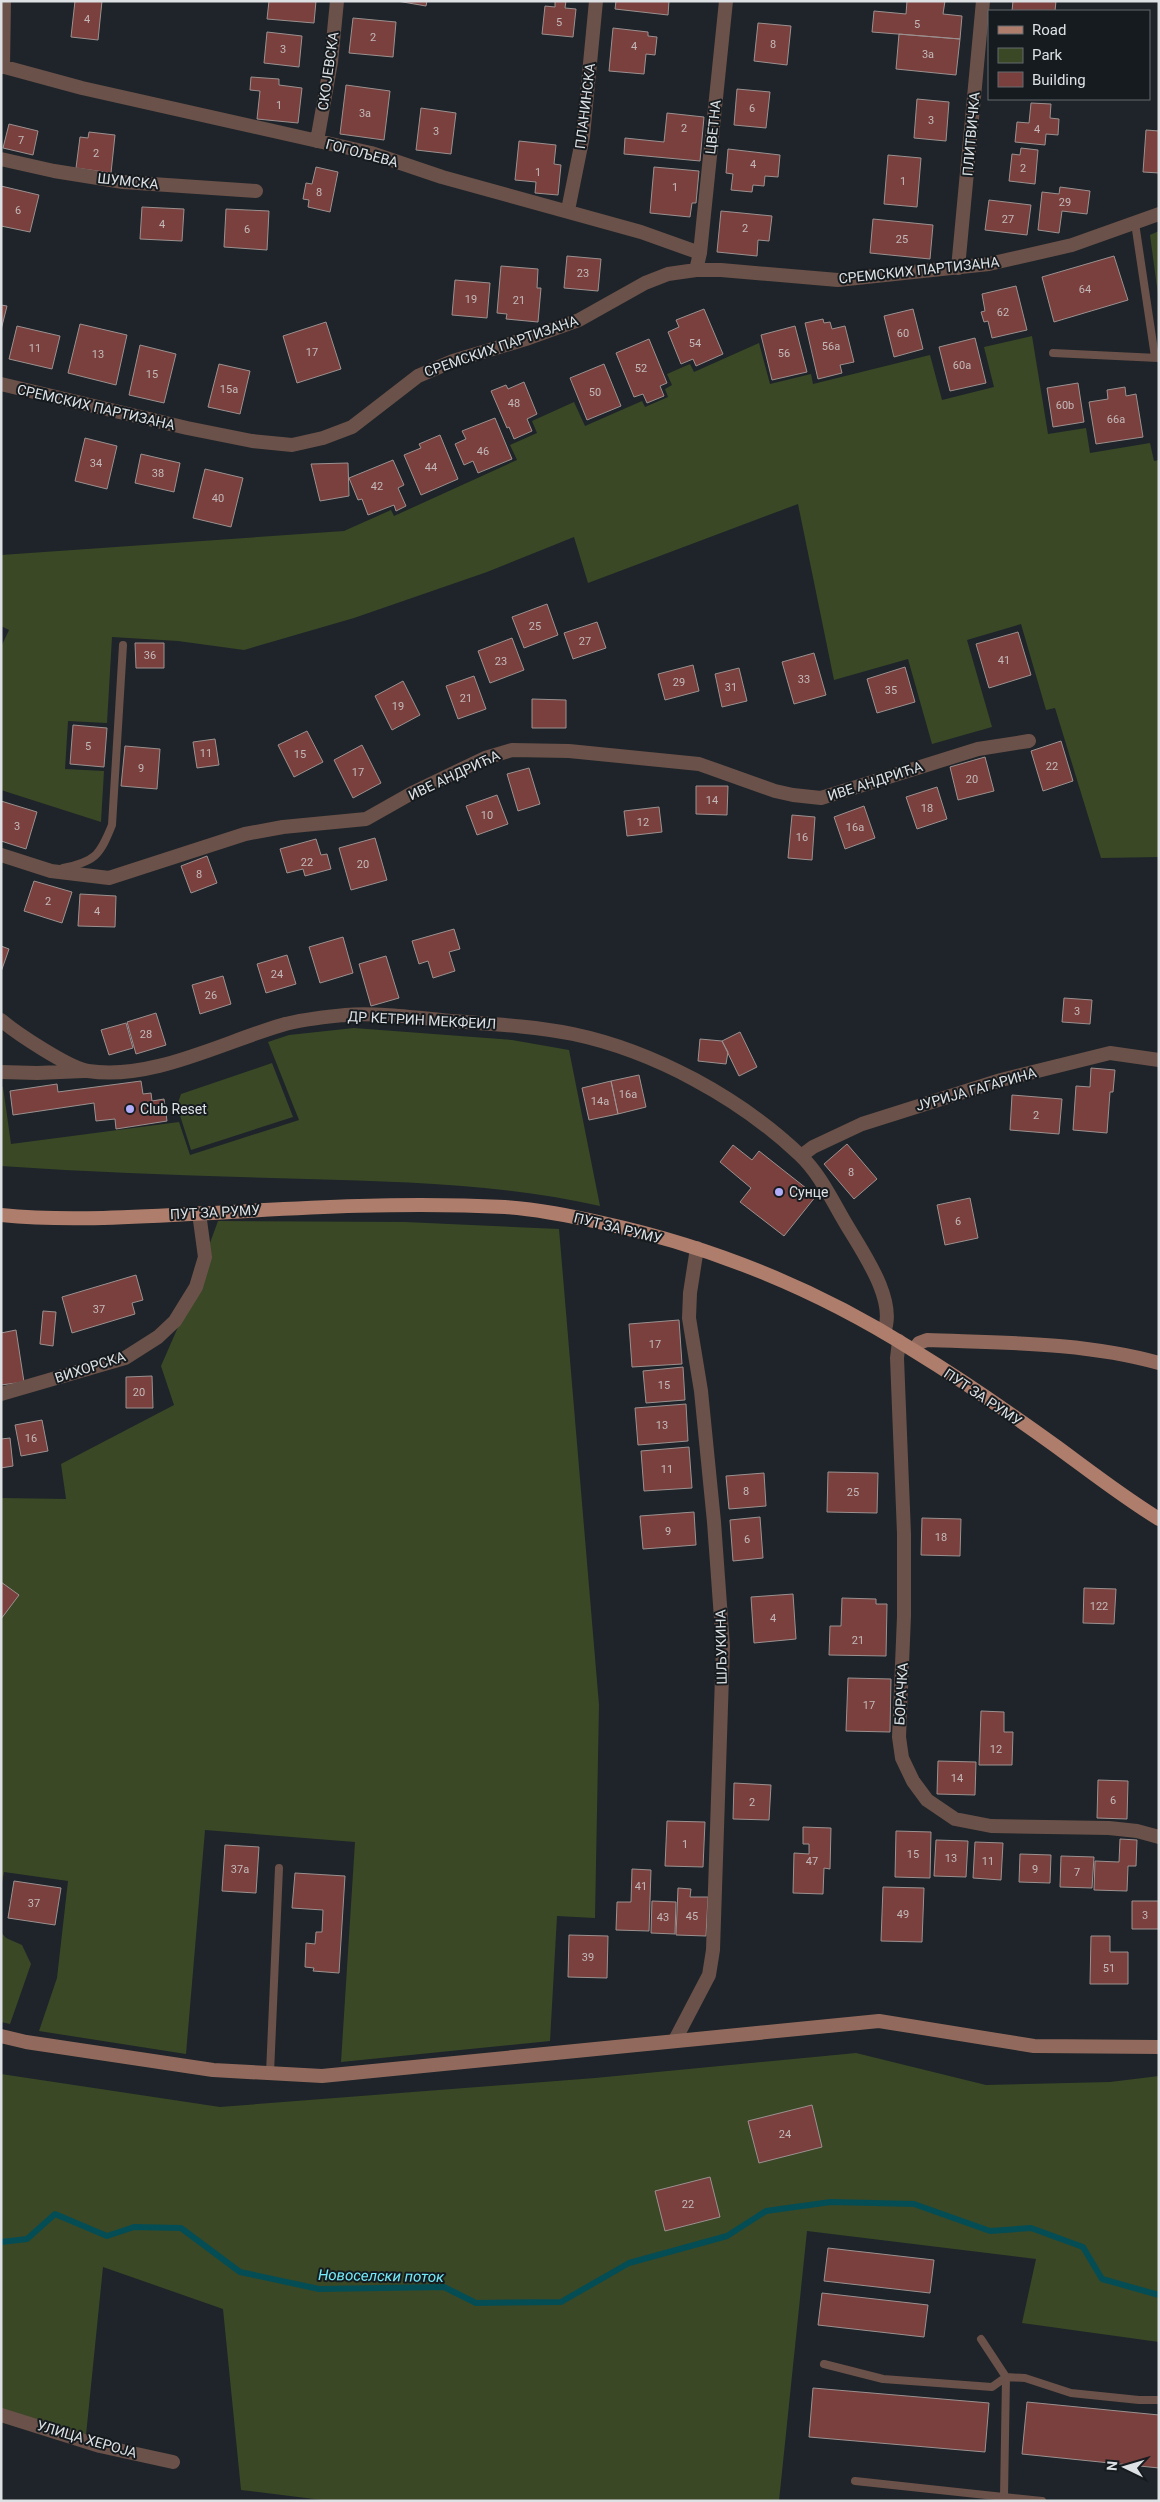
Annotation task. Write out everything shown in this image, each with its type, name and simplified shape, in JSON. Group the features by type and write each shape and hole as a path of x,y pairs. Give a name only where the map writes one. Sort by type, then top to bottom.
{"main road":[{"name":"ПУТ ЗА РУМУ","path":"1,1214 88,1219 394,1205 509,1207 588,1220 697,1248 786,1282 884,1332 914,1350 1056,1446 1124,1497 1159,1519"},
{"path":"914,1350 919,1343 927,1340 1024,1344 1116,1353 1159,1363"},
{"path":"1,2036 26,2042 213,2070 322,2076 879,2021 1034,2046 1159,2047"}],"street":[{"path":"2,66 4,1"},
{"name":"СКОЈЕВСКА","path":"317,141 331,62 337,1"},
{"name":"ПЛАНИНСКА","path":"568,210 583,136 596,1"},
{"name":"ЦВЕТНА","path":"700,252 726,1"},
{"name":"ПЛИТВИЧКА","path":"958,268 983,1"},
{"name":"ГОГОЉЕВА","path":"2,66 82,88 371,153 442,177 568,210 700,252"},
{"name":"ШУМСКА","path":"1,159 54,171 123,182 256,190"},
{"name":"СРЕМСКИХ ПАРТИЗАНА","path":"1,384 187,428 252,441 292,445 323,438 352,426 418,376 453,360 528,338 579,320 645,283 668,274 696,270 720,270 838,280 958,268 988,264 1072,245 1159,214"},
{"path":"696,270 700,252"},
{"name":"ИВЕ АНДРИЋА","path":"1,855 51,871 109,878 246,834 283,827 366,819 412,793 485,758 512,750 569,751 699,764 775,791 793,796 821,798 978,749 1029,741"},
{"name":"ДР КЕТРИН МЕКФЕИЛ","path":"1,1020 39,1046 85,1071 112,1072 150,1067 212,1049 285,1024 349,1014 513,1026 574,1034 632,1052 696,1079 747,1112 801,1156 818,1177 873,1272 883,1294 887,1314 888,1322 884,1332"},
{"name":"ЈУРИЈА ГАГАРИНА","path":"801,1156 813,1147 862,1124 1001,1080 1110,1053 1159,1060"},
{"path":"1,1072 85,1071"},
{"name":"ВИХОРСКА","path":"1,1394 125,1358 175,1321 196,1287 205,1257 199,1213"},
{"name":"ШЉУКИНА","path":"675,2040 709,1975 713,1950 723,1656 714,1522 701,1391 689,1318 690,1292 697,1248"},
{"name":"БОРАЧКА","path":"899,1342 897,1358 904,1534 904,1616 899,1737 902,1758 913,1781 927,1800 955,1819 991,1826 1137,1830 1159,1837"},
{"name":"УЛИЦА ХЕРОЈА","path":"1,2415 100,2446 173,2462"}],"lane":[{"path":"1053,353 1157,357 1135,223"},
{"path":"51,871 81,865 91,860 103,848 112,825 123,645"},
{"path":"270,2073 279,1868"},
{"path":"981,2338 1006,2377 1004,2497"},
{"path":"824,2364 883,2379 992,2387 1006,2377 1025,2378 1072,2393 1139,2400 1159,2400"},
{"path":"856,2481 1042,2501"}],"green space":[{"path":"1159,231 1159,302 1150,235"},
{"path":"1032,336 1048,434 1086,428 1090,453 1150,443 1154,461 1159,460 1159,857 1101,858 1055,708 1046,710 1021,624 967,640 992,727 932,744 908,659 834,680 798,504 588,583 574,537 487,572 354,618 244,650 178,641 112,637 107,723 68,721 65,769 104,771 101,822 1,790 1,647 9,630 1,626 1,555 344,531 391,510 394,516 517,460 510,445 537,433 532,421 574,402 585,426 642,401 645,407 668,397 665,389 672,385 667,374 690,364 694,372 759,343 770,384 811,374 813,384 930,355 942,400 994,387 984,347"},
{"path":"354,1028 512,1040 569,1050 600,1206 527,1193 454,1185 1,1166 1,1087 3,1087 11,1144 179,1122 190,1155 299,1120 268,1042 289,1035"},
{"path":"272,1063 293,1117 191,1150 177,1106 181,1094"},
{"path":"218,1221 405,1222 559,1229 599,1705 595,1918 557,1916 550,2041 341,2062 355,1842 205,1830 186,2054 39,2031 57,1978 68,1881 4,1872 1,1888 1,1498 66,1499 61,1464 174,1405 161,1366 185,1311"},
{"path":"1,1932 6,1938 22,1945 31,1964 10,2024 1,2022"},
{"path":"856,2053 986,2085 1110,2082 1159,2076 1159,2342 1022,2323 1036,2259 807,2231 779,2501 330,2501 241,2490 223,2309 103,2267 85,2445 1,2418 1,2074 220,2107 595,2078"}],"building":[{"path":"75,1 102,1 98,40 71,37"},
{"path":"269,1 316,1 314,23 267,19"},
{"path":"397,1 427,1 426,6"},
{"path":"555,1 566,1 565,8 576,9 573,37 542,34 545,6 555,7"},
{"path":"616,1 669,1 668,15 615,9"},
{"path":"907,1 945,1 943,14 962,16 960,39 872,32 874,11 906,14"},
{"path":"1013,1 1056,1 1055,10 1012,10"},
{"path":"353,18 396,22 393,57 349,53"},
{"path":"758,23 791,26 787,65 754,61"},
{"path":"613,28 648,32 648,36 657,37 655,55 646,54 644,74 609,71"},
{"path":"267,32 302,36 299,67 264,63"},
{"path":"899,34 960,39 956,75 896,69"},
{"path":"251,77 279,79 279,85 302,88 298,123 257,119 260,91 250,90"},
{"path":"346,85 390,91 384,140 340,134"},
{"path":"737,89 770,92 766,128 734,125"},
{"path":"917,99 949,102 946,141 914,138"},
{"path":"1031,103 1051,104 1050,118 1059,119 1058,135 1046,134 1045,145 1015,142 1017,122 1029,123"},
{"path":"421,108 456,113 451,154 416,150"},
{"path":"667,113 704,117 700,161 624,154 625,138 664,142"},
{"path":"9,124 38,131 33,155 3,148"},
{"path":"1146,130 1159,131 1159,173 1143,172"},
{"path":"89,132 115,135 111,173 76,168 80,137 88,138"},
{"path":"519,141 556,145 554,164 561,165 558,195 535,193 536,182 515,180"},
{"path":"1021,148 1038,150 1035,184 1009,181 1012,154 1020,155"},
{"path":"728,149 780,155 778,177 765,176 764,186 753,185 752,192 731,190 733,174 726,173"},
{"path":"888,155 921,158 917,207 884,204"},
{"path":"316,167 338,172 330,212 308,207 309,200 303,199 306,183 312,184"},
{"path":"654,167 699,171 696,203 692,203 690,217 650,213"},
{"path":"1,186 39,195 30,232 1,226"},
{"path":"1060,187 1090,191 1087,214 1062,211 1059,233 1038,230 1042,192 1059,194"},
{"path":"989,200 1031,205 1027,235 985,230"},
{"path":"142,207 184,209 182,241 140,239"},
{"path":"226,209 269,211 267,250 224,247"},
{"path":"721,211 772,216 769,241 758,240 757,256 717,252"},
{"path":"873,219 933,225 930,259 870,253"},
{"path":"567,256 601,259 598,291 564,288"},
{"path":"1114,256 1128,300 1054,322 1042,277"},
{"path":"501,266 538,269 537,288 541,288 538,322 506,319 507,314 497,313"},
{"path":"455,280 490,283 487,318 452,315"},
{"path":"1016,286 1027,330 992,338 988,321 984,322 981,312 985,311 982,294"},
{"path":"1,305 7,306 1,330"},
{"path":"704,309 723,354 696,366 693,359 681,364 668,332 679,327 676,320"},
{"path":"913,309 923,349 894,357 884,316"},
{"path":"823,319 824,323 830,322 832,329 845,326 854,362 840,365 842,373 818,379 805,323"},
{"path":"326,322 341,369 297,383 283,336"},
{"path":"80,324 127,335 116,385 68,373"},
{"path":"17,326 60,336 52,369 9,359"},
{"path":"795,326 807,372 772,380 761,335"},
{"path":"975,338 986,383 950,391 939,347"},
{"path":"649,339 667,383 660,386 664,396 647,403 643,394 634,397 616,353"},
{"path":"140,345 176,354 164,403 129,395"},
{"path":"219,364 250,371 240,414 208,407"},
{"path":"604,364 621,406 587,420 570,378"},
{"path":"524,382 537,414 527,419 532,431 514,439 509,427 507,428 491,391 506,385 508,389"},
{"path":"1078,383 1084,422 1053,427 1047,388"},
{"path":"1125,387 1126,396 1136,394 1143,437 1096,444 1089,402 1108,399 1107,390"},
{"path":"495,418 512,459 478,473 473,461 464,465 455,444 466,439 462,431"},
{"path":"440,435 458,479 421,495 404,455 421,448 419,444"},
{"path":"85,438 117,446 107,489 75,481"},
{"path":"141,454 180,463 174,492 135,483"},
{"path":"393,460 404,485 398,488 406,506 396,511 394,505 368,515 362,499 358,500 349,478"},
{"path":"348,463 349,496 320,501 311,464"},
{"path":"205,469 243,478 231,527 193,518"},
{"path":"547,604 558,635 524,648 512,617"},
{"path":"597,622 606,648 573,659 564,633"},
{"path":"1018,632 1031,675 989,688 976,644"},
{"path":"512,638 524,670 490,683 478,651"},
{"path":"135,643 164,643 164,668 136,668"},
{"path":"814,653 826,695 794,704 782,662"},
{"path":"693,665 699,691 665,700 658,674"},
{"path":"905,667 915,702 877,713 867,679"},
{"path":"739,668 747,701 722,707 715,674"},
{"path":"474,676 486,709 458,719 446,686"},
{"path":"403,681 420,715 392,730 375,696"},
{"path":"532,699 566,700 566,728 532,728"},
{"path":"73,725 107,728 104,767 70,764"},
{"path":"307,731 323,762 294,777 278,745"},
{"path":"215,739 219,765 197,768 193,742"},
{"path":"1061,741 1073,781 1043,791 1031,751"},
{"path":"362,745 381,783 353,798 334,760"},
{"path":"125,746 160,749 157,789 121,786"},
{"path":"985,757 994,791 958,800 950,767"},
{"path":"529,768 540,804 518,811 507,774"},
{"path":"696,786 728,786 727,815 696,814"},
{"path":"937,787 947,819 917,829 906,797"},
{"path":"497,795 508,824 477,835 466,806"},
{"path":"1,801 37,812 26,849 1,841"},
{"path":"864,806 875,838 845,849 834,817"},
{"path":"659,807 662,832 627,836 624,811"},
{"path":"792,815 815,817 812,860 788,858"},
{"path":"375,838 387,880 351,890 339,848"},
{"path":"316,839 321,855 327,854 331,869 305,876 303,869 287,873 280,849"},
{"path":"207,856 217,883 191,893 181,866"},
{"path":"34,881 72,892 62,923 24,911"},
{"path":"80,894 116,896 115,927 78,926"},
{"path":"454,929 460,949 449,952 455,971 433,978 428,961 419,964 412,941"},
{"path":"343,937 353,973 320,983 309,947"},
{"path":"1,946 9,949 1,972"},
{"path":"287,955 296,984 266,993 257,964"},
{"path":"386,956 399,998 371,1006 359,964"},
{"path":"223,976 231,1004 200,1014 192,985"},
{"path":"1064,998 1092,1000 1090,1024 1062,1022"},
{"path":"156,1013 166,1045 136,1054 127,1022"},
{"path":"126,1023 133,1048 109,1055 101,1030"},
{"path":"740,1032 757,1067 739,1076 722,1041"},
{"path":"700,1039 722,1041 728,1052 726,1064 698,1061"},
{"path":"1091,1068 1115,1070 1113,1092 1110,1092 1107,1133 1073,1130 1076,1086 1090,1087"},
{"path":"639,1075 646,1107 618,1114 611,1081"},
{"name":"Club Reset","path":"141,1081 143,1094 151,1093 152,1101 164,1099 167,1121 116,1129 115,1119 96,1121 94,1103 13,1115 10,1091 57,1084 58,1092"},
{"path":"611,1081 618,1114 589,1120 582,1088"},
{"path":"1012,1095 1062,1099 1059,1134 1010,1130"},
{"path":"847,1144 877,1179 854,1199 824,1164"},
{"name":"Сунце","path":"733,1145 752,1160 759,1151 816,1196 784,1236 740,1202 751,1188 720,1162"},
{"path":"970,1198 978,1238 945,1245 937,1205"},
{"path":"136,1275 143,1300 132,1303 135,1314 72,1333 62,1297"},
{"path":"43,1311 56,1312 53,1346 40,1344"},
{"path":"679,1320 682,1364 632,1367 629,1324"},
{"path":"16,1330 24,1382 1,1385 1,1333"},
{"path":"683,1367 685,1400 646,1403 643,1371"},
{"path":"152,1376 153,1408 126,1408 126,1377"},
{"path":"686,1404 688,1441 638,1445 635,1408"},
{"path":"42,1420 48,1451 21,1456 15,1425"},
{"path":"10,1438 13,1466 1,1468 1,1439"},
{"path":"689,1447 692,1488 644,1491 641,1451"},
{"path":"828,1472 878,1473 877,1513 827,1512"},
{"path":"764,1473 766,1506 729,1509 726,1476"},
{"path":"694,1512 696,1545 643,1549 640,1516"},
{"path":"760,1517 763,1558 733,1561 730,1520"},
{"path":"922,1518 961,1519 960,1556 921,1555"},
{"path":"1,1582 19,1595 1,1619"},
{"path":"1084,1588 1116,1589 1114,1624 1083,1623"},
{"path":"793,1594 796,1639 754,1643 751,1597"},
{"path":"842,1598 876,1599 876,1604 887,1604 886,1656 829,1655 830,1626 841,1626"},
{"path":"848,1678 891,1679 890,1732 846,1731"},
{"path":"981,1711 1004,1712 1004,1732 1013,1732 1012,1765 979,1765"},
{"path":"938,1761 976,1762 975,1795 937,1794"},
{"path":"1098,1780 1128,1781 1127,1819 1097,1818"},
{"path":"734,1783 771,1785 769,1820 733,1819"},
{"path":"667,1821 705,1822 703,1867 665,1866"},
{"path":"803,1827 831,1828 830,1869 824,1868 823,1894 793,1893 794,1853 809,1854 809,1844 803,1844"},
{"path":"896,1831 931,1832 930,1878 895,1877"},
{"path":"1120,1839 1137,1840 1136,1866 1128,1866 1127,1891 1094,1890 1095,1861 1119,1862"},
{"path":"936,1840 968,1841 966,1877 934,1876"},
{"path":"975,1842 1003,1843 1001,1880 973,1878"},
{"path":"225,1845 259,1847 256,1893 222,1891"},
{"path":"1020,1854 1051,1855 1050,1883 1019,1882"},
{"path":"1061,1856 1094,1857 1092,1888 1060,1887"},
{"path":"632,1869 651,1870 649,1931 616,1930 617,1902 631,1902"},
{"path":"295,1873 345,1876 339,1973 313,1971 314,1968 305,1967 306,1943 315,1944 316,1932 322,1932 323,1910 292,1908"},
{"path":"14,1881 61,1888 55,1925 8,1918"},
{"path":"883,1887 924,1888 922,1942 881,1941"},
{"path":"678,1888 691,1889 690,1897 708,1897 706,1936 676,1935"},
{"path":"652,1901 676,1902 675,1934 651,1933"},
{"path":"1132,1901 1159,1901 1159,1929 1132,1929"},
{"path":"569,1935 608,1936 607,1978 568,1977"},
{"path":"1091,1936 1110,1936 1110,1952 1128,1952 1128,1984 1090,1984"},
{"path":"812,2105 822,2147 759,2163 748,2121"},
{"path":"710,2177 720,2217 665,2231 655,2191"},
{"path":"828,2248 934,2260 930,2293 824,2281"},
{"path":"822,2293 928,2305 924,2337 818,2325"},
{"path":"813,2388 989,2403 985,2452 809,2437"},
{"path":"1027,2402 1159,2415 1159,2468 1022,2454"}],"waterway":[{"name":"Новоселски поток","path":"1,2242 27,2239 55,2214 107,2236 134,2227 181,2228 240,2272 319,2289 444,2287 476,2303 561,2302 629,2263 727,2236 766,2211 831,2202 914,2204 990,2231 1031,2228 1083,2247 1102,2279 1159,2295"}],"place":[{"name":"Club Reset","path":"130,1109"},
{"name":"Сунце","path":"779,1192"}]}
